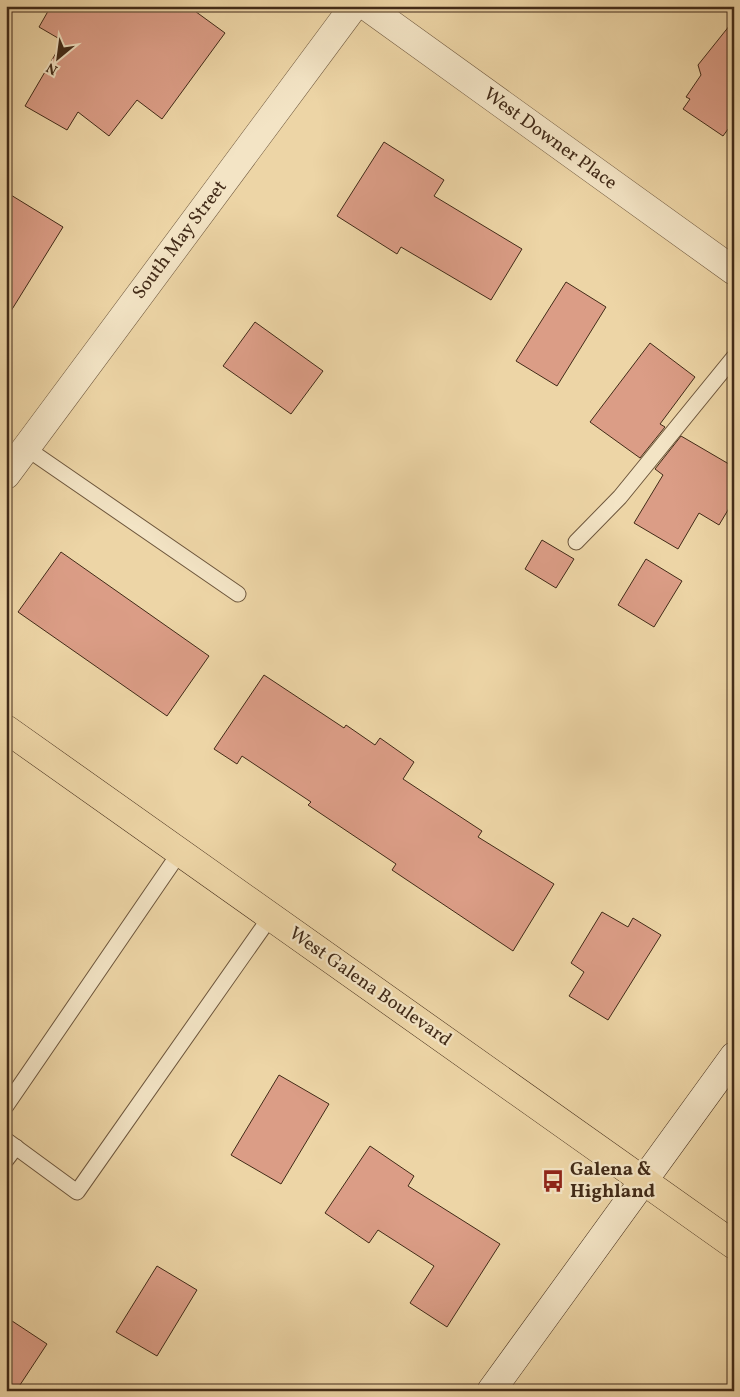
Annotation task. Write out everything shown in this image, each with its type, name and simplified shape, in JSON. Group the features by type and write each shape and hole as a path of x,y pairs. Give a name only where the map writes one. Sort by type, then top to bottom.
{"main road":[{"name":"West Galena Boulevard","path":"6,729 734,1245"}],"street":[{"name":"South May Street","path":"6,475 354,6"},
{"name":"West Downer Place","path":"366,6 734,271"},
{"path":"491,1391 734,1056"}],"lane":[{"path":"576,542 620,497 734,357"},
{"path":"26,448 238,594"},
{"path":"6,1106 180,852"},
{"path":"6,1160 11,1144 77,1192 271,916"}],"building":[{"path":"51,6 188,6 225,33 162,119 137,100 109,136 78,112 67,130 25,106 63,41 39,27"},
{"path":"734,20 734,121 723,136 683,109 690,99 686,97 701,75 698,65"},
{"path":"384,142 444,180 434,196 522,249 491,300 401,247 397,254 337,216"},
{"path":"6,192 63,227 6,319"},
{"path":"566,282 606,307 557,386 516,361"},
{"path":"255,322 323,371 291,414 223,366"},
{"path":"650,343 695,377 660,424 665,427 640,458 590,422"},
{"path":"681,436 734,467 734,500 719,525 699,513 678,549 634,523 663,475 655,469"},
{"path":"542,540 574,559 556,588 525,569"},
{"path":"61,552 209,656 167,716 18,612"},
{"path":"646,559 682,581 654,627 618,605"},
{"path":"264,675 344,728 346,725 375,745 380,738 414,762 403,779 482,831 478,837 554,884 513,951 392,870 396,864 308,805 311,802 242,756 237,764 214,749"},
{"path":"602,912 628,927 633,918 661,935 608,1020 569,996 584,972 571,963"},
{"path":"279,1075 329,1104 281,1184 231,1155"},
{"path":"370,1146 414,1176 408,1186 500,1244 447,1327 410,1303 434,1266 378,1230 369,1243 325,1213"},
{"path":"157,1266 197,1290 157,1356 116,1332"},
{"path":"6,1317 47,1344 16,1391 6,1391"}],"place":[{"name":"Galena & Highland","path":"553,1181"}]}
